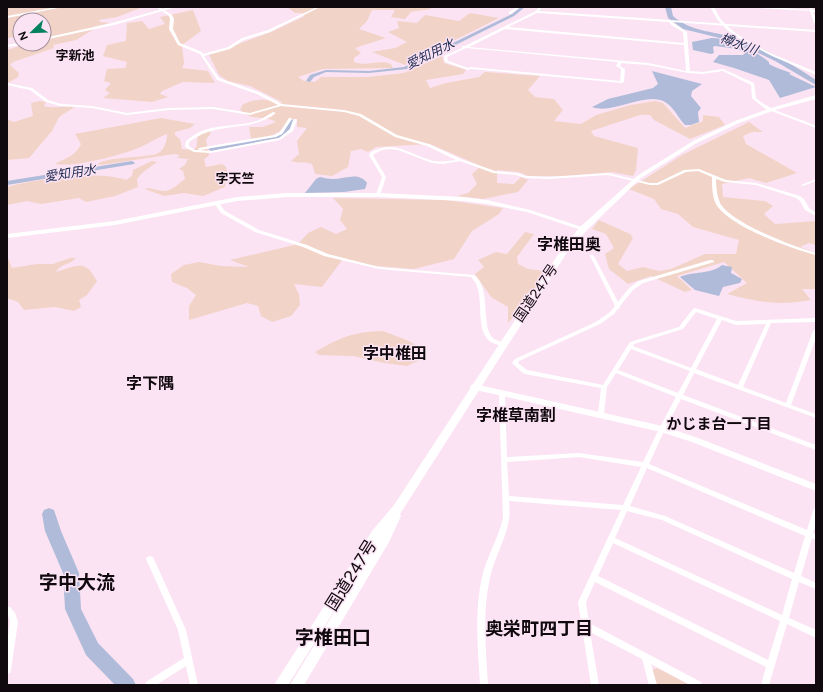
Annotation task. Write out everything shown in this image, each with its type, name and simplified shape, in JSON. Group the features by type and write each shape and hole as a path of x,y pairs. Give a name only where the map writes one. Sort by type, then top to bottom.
{"highway":[{"name":"国道247号","path":"281,685 376,534 398,508 474,387 565,250 583,229 622,191 656,165 695,142 722,129 773,109 816,97"},
{"name":"国道247号","path":"298,685 385,539 398,508"}],"street":[{"path":"7,17 62,7"},
{"path":"158,7 172,19 171,29 179,44 204,55 228,48 243,38 269,31 319,7"},
{"path":"52,37 113,24 174,7"},
{"path":"510,13 519,7"},
{"path":"541,7 537,12 501,28 445,57 447,62 468,69 622,82 623,69 618,66 620,62"},
{"path":"712,7 716,15 725,26 751,43 816,74"},
{"path":"758,7 810,9 816,11"},
{"path":"810,9 816,23"},
{"path":"537,12 816,31"},
{"path":"672,21 672,24 686,32 688,72"},
{"path":"501,28 686,44"},
{"path":"463,48 648,64 688,72 703,73 722,70 753,84 756,99 784,115 816,127"},
{"path":"204,55 210,69 221,82 258,93 281,105 356,113 396,136 428,145 460,160 494,172 517,174 525,177 568,178 608,174 650,184 660,184 689,170 703,171 714,178 725,181 756,184 798,197 802,200 806,209 816,215"},
{"path":"7,84 31,89 47,101 61,105 87,106 127,114 170,109 213,108 250,114 281,105"},
{"path":"194,151 275,136 281,133 293,120 292,130 280,139 211,152 194,151 187,147 187,142 197,134 224,126 257,124 274,113"},
{"path":"378,195 384,177 371,155 376,150 398,148 440,163 460,160"},
{"path":"714,178 717,199 723,208 756,230 790,246 816,254"},
{"path":"803,184 816,180"},
{"path":"7,236 115,222 216,203 272,195 378,195 487,202 528,211 583,229"},
{"path":"216,203 223,212 257,231 305,246 326,255 379,268 472,276 480,286 483,303 483,318 488,336 492,340 503,344"},
{"path":"592,256 618,306"},
{"path":"604,387 526,372 515,363 516,360 598,323 618,306 631,289 641,282 712,261"},
{"path":"601,414 604,387 632,343 681,328 695,310 736,323 816,320"},
{"path":"595,685 582,602 662,429 720,319"},
{"path":"740,388 769,322"},
{"path":"788,406 816,331"},
{"path":"630,347 816,416"},
{"path":"615,371 816,448"},
{"path":"474,387 601,414 662,429 695,440 816,488"},
{"path":"484,685 481,634 483,592 486,574 505,525 505,460 502,394"},
{"path":"505,460 579,455 646,465 813,536"},
{"path":"505,498 626,508 663,518 816,586"},
{"path":"765,685 796,577 813,536 816,511"},
{"path":"612,539 816,634"},
{"path":"150,559 160,585 179,621 194,685"},
{"path":"594,578 770,665"},
{"path":"7,608 12,615 14,622 7,670"},
{"path":"586,626 698,685"},
{"path":"645,658 653,685"},
{"path":"149,685 188,660"}],"shaded area":[{"path":"7,7 143,7 117,17 99,20 100,22 110,23 93,27 94,29 76,40 53,45 54,48 52,49 52,12 12,12 12,37 7,38"},
{"path":"287,7 429,7 431,9 411,12 405,19 391,17 395,10 372,10 367,21 359,29 386,38 355,48 361,53 354,58 354,62 363,64 382,62 391,64 393,68 323,69 298,77 304,81 315,82 321,77 368,77 404,73 442,56 444,63 466,70 463,74 426,80 430,88 446,83 479,77 485,72 540,76 528,90 535,97 554,99 563,110 554,121 581,124 596,115 631,105 655,101 663,103 685,128 703,121 703,115 719,117 725,125 690,139 654,120 650,115 640,115 591,131 594,136 638,148 636,170 633,176 612,172 566,176 528,176 519,172 497,170 497,183 514,184 521,177 528,180 518,192 483,199 457,196 468,193 477,184 472,174 481,166 430,144 376,147 368,152 361,149 351,151 348,167 332,176 315,174 312,164 291,161 299,154 297,141 307,128 297,127 297,119 290,119 280,131 271,136 251,139 249,127 263,127 276,122 245,114 240,110 243,104 260,100 284,103 250,86 228,81 219,75 209,55 271,32 305,16 302,13 295,13"},
{"path":"193,10 201,31 182,45 184,63 182,68 208,71 215,83 183,82 162,91 160,94 168,97 152,102 103,98 110,93 105,90 111,83 104,81 107,69 125,68 127,62 103,56 107,45 126,41 127,23 142,21 149,29 165,24 160,17"},
{"path":"470,13 499,18 405,65 372,52 395,48 407,42 388,32 399,28 397,21 417,23 425,15 459,21"},
{"path":"12,48 12,52 42,52 13,62 10,65 19,73 18,77 8,83 7,50"},
{"path":"40,101 46,102 44,106 48,107 76,106 59,117 52,131 29,158 7,160 7,119 14,122 33,116 31,103"},
{"path":"161,118 195,124 190,128 175,132 175,135 180,139 182,149 192,150 196,148 198,135 209,130 211,133 206,140 209,156 204,159 206,167 222,164 226,167 225,187 203,196 184,193 164,196 145,189 167,191 185,179 183,171 179,169 185,165 188,159 177,158 180,155 174,154 101,165 97,164 112,159 148,156 160,152 166,141 167,134 137,148 115,156 84,163 64,165 55,164 70,157 79,148 81,144 75,134"},
{"path":"749,122 763,132 752,132 743,136 746,144 797,173 766,183 749,178 722,184 723,197 765,201 773,206 764,214 775,224 816,221 816,245 809,243 800,247 816,253 816,289 802,289 811,300 778,303 727,294 747,283 724,262 677,276 692,290 685,292 651,276 628,284 609,269 605,254 614,248 606,234 592,229 599,220 630,234 633,238 618,264 627,271 643,267 659,271 671,269 705,254 736,254 739,240 693,227 678,214 661,209 654,199 629,189 682,155"},
{"path":"152,161 157,162 142,173 137,179 138,187 115,196 86,202 79,198 41,204 27,201 7,205 7,187 34,181 84,176 114,177 126,180 132,176 133,170"},
{"path":"333,198 446,200 503,208 499,214 472,231 454,259 414,269 364,265 343,259 322,287 294,284 299,294 300,305 291,316 272,322 261,316 258,306 247,303 189,320 189,306 196,295 187,288 172,282 171,274 184,265 199,262 221,266 249,267 230,260 294,245 300,242 308,233 321,227 336,234 347,229 340,220 343,209"},
{"path":"525,232 534,234 517,257 518,264 528,269 545,271 527,302 508,323 508,307 491,297 475,274 484,267 478,260 496,252 507,254"},
{"path":"8,258 12,268 37,264 53,264 70,258 76,258 60,267 56,272 76,266 84,266 90,270 97,281 87,295 79,300 81,307 74,311 55,307 24,310 18,302 7,298"},
{"path":"383,331 409,341 425,351 422,359 407,366 384,363 353,356 319,355 315,352 348,336"},
{"path":"657,668 690,685 657,685 652,670"}],"water":[{"path":"712,38 734,42 749,49 769,62 769,64 791,73 789,74 816,87 780,98 769,80 713,62 719,55 743,55 745,53 738,49 715,46 713,47 714,53 711,54 693,50 692,42"},
{"path":"652,71 702,84 692,91 691,96 701,108 698,112 699,122 691,125 685,125 668,104 657,99 649,99 610,108 600,109 592,107 608,99 653,88 658,84"},
{"path":"356,176 364,179 367,183 365,189 344,192 305,193 316,179 320,177 333,179"},
{"path":"722,265 732,267 731,273 742,279 740,283 723,287 719,296 695,290 680,277 707,272"}],"waterway":[{"name":"愛知用水","path":"308,81 312,76 326,71 369,72 405,68 513,15 523,7"},
{"name":"樽水川","path":"668,7 670,17 685,28 738,41 778,60 816,83"},
{"name":"愛知用水","path":"211,149 277,137 285,134 292,120"},
{"name":"愛知用水","path":"7,183 132,163"},
{"path":"49,514 53,531 71,573 73,609 92,649 127,685"}],"district":[{"name":"字新池","path":"75,55"},
{"name":"字天竺","path":"235,178"},
{"name":"字椎田奥","path":"569,244"},
{"name":"字中椎田","path":"395,353"},
{"name":"字下隅","path":"150,383"},
{"name":"字椎草南割","path":"516,415"},
{"name":"かじま台一丁目","path":"719,424"},
{"name":"字中大流","path":"77,582"},
{"name":"奥栄町四丁目","path":"539,629"},
{"name":"字椎田口","path":"333,637"}]}
